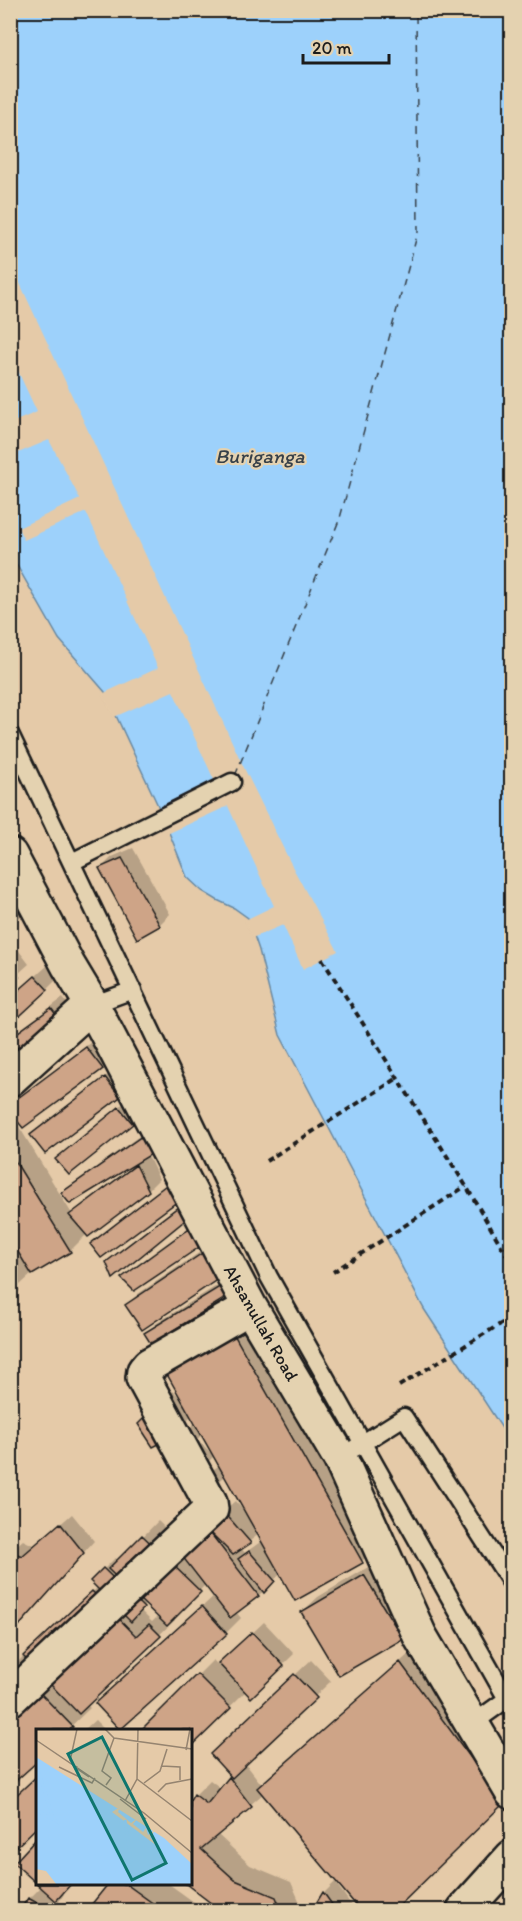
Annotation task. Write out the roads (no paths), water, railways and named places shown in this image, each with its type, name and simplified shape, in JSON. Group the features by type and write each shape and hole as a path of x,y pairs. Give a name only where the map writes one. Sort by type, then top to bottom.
{"street":[{"name":"Ahsanullah Road","path":"10,855 68,965 92,1005 250,1306 352,1450 420,1636 512,1792"},
{"path":"10,1079 92,1005"},
{"path":"10,1699 211,1509 210,1502 143,1378 144,1371 149,1365 250,1306"},
{"path":"465,1911 512,1857"}],"lane":[{"path":"10,734 352,1450 507,1699 472,1724"},
{"path":"72,862 232,782"},
{"path":"92,1005 133,990"},
{"path":"352,1450 404,1417 512,1584"}],"water":[{"name":"Buriganga","path":"10,11 511,11 511,1442 424,1309 280,1035 259,950 248,918 202,891 187,877 160,810 105,692 59,639 11,555"}]}
